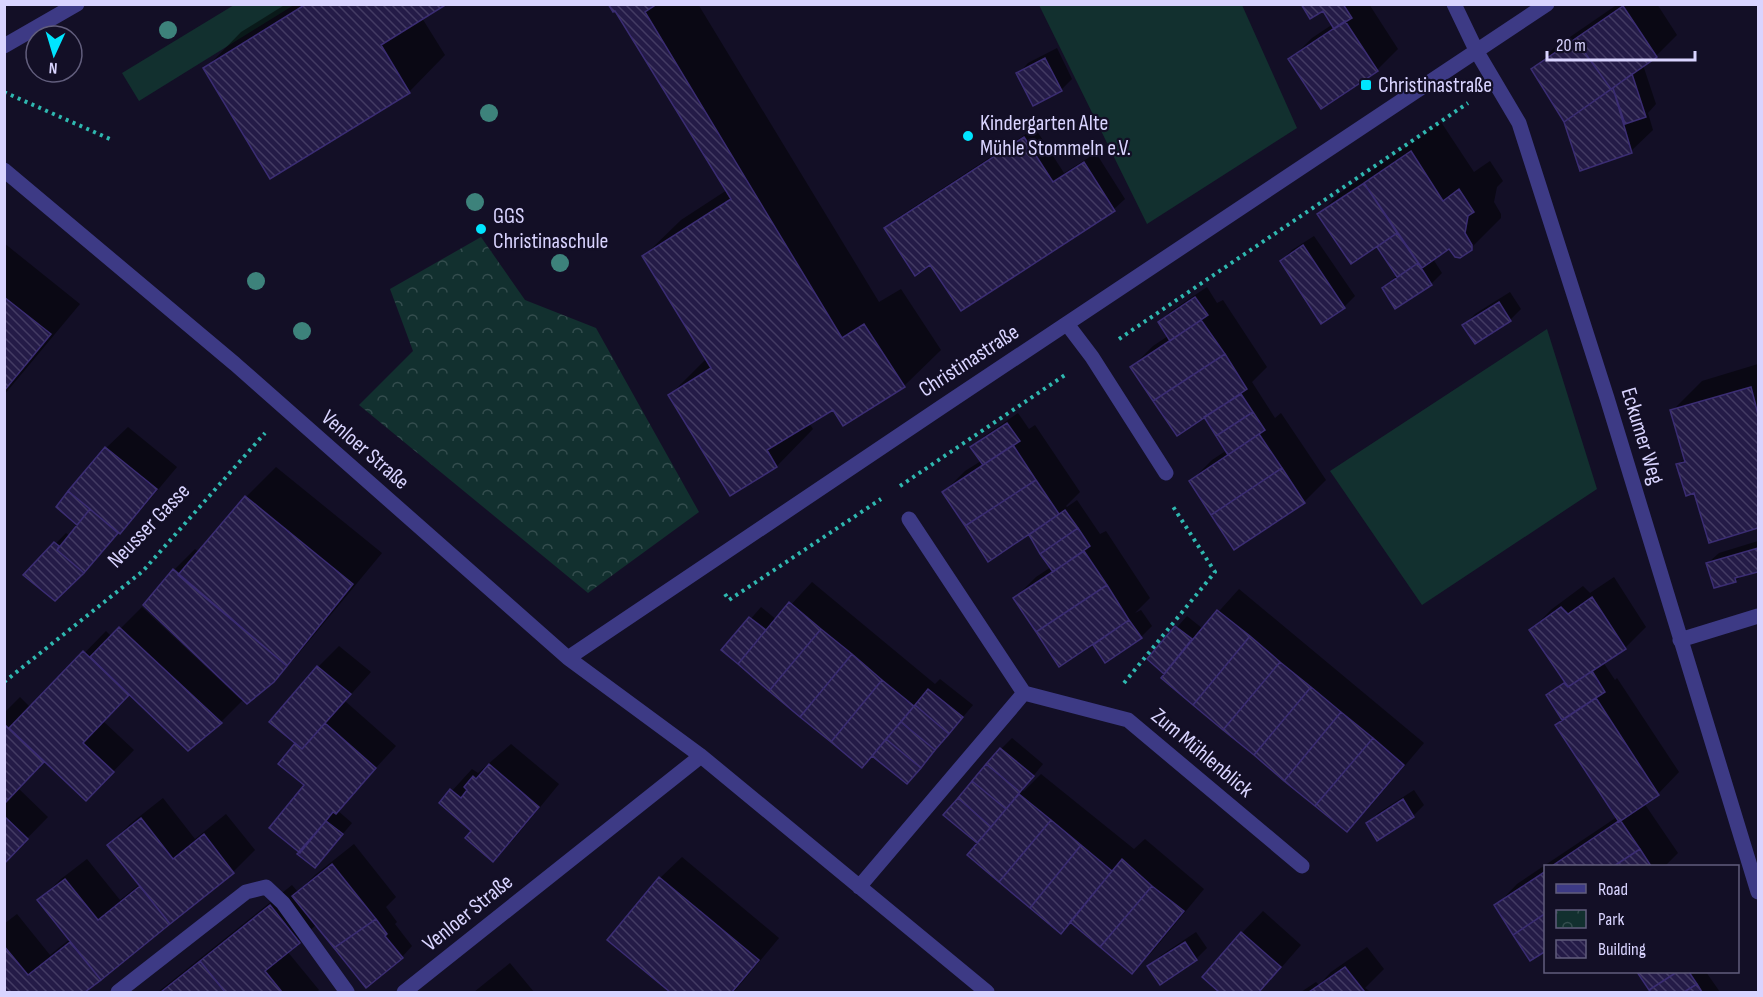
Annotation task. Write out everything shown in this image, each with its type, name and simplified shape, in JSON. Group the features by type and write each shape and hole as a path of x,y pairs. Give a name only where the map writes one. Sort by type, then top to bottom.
{"street":[{"path":"4,46 77,4"},
{"name":"Eckumer Weg","path":"1454,4 1477,52 1519,123 1607,398 1758,892"},
{"name":"Christinastraße","path":"568,658 1547,4"},
{"name":"Venloer Straße","path":"4,170 235,364 568,658 700,756 987,993"},
{"path":"1067,324 1092,357 1166,473"},
{"path":"860,887 1024,693 909,519"},
{"path":"1680,640 1758,616"},
{"name":"Zum Mühlenblick","path":"1024,693 1128,720 1302,866"},
{"name":"Venloer Straße","path":"404,993 700,756"},
{"path":"118,993 246,892 266,887 283,903 347,993"}],"path":[{"path":"4,92 110,140"},
{"name":"Neusser Gasse","path":"4,682 142,571 285,410"},
{"path":"1104,713 1116,693 1215,572 1164,492 1166,473"}],"green space":[{"path":"234,5 294,5 139,101 122,73"},
{"path":"1039,5 1242,5 1297,128 1147,224"},
{"path":"481,237 525,300 596,328 699,512 588,593 359,405 413,351 390,289"},
{"path":"1547,329 1597,489 1422,605 1330,471"}],"building":[{"path":"306,4 447,4 381,45 410,93 270,179 203,68"},
{"path":"608,4 657,4 645,12 842,338 864,324 905,387 843,426 833,410 767,450 777,467 730,496 668,395 711,368 642,256 731,199 615,11 613,12"},
{"path":"1301,4 1343,4 1352,18 1334,29 1323,11 1310,19"},
{"path":"1623,6 1657,57 1611,89 1575,39"},
{"path":"1345,21 1378,71 1321,109 1288,59"},
{"path":"1575,39 1611,89 1564,122 1531,69"},
{"path":"1045,58 1062,91 1033,106 1016,73"},
{"path":"1632,74 1646,117 1625,124 1613,88"},
{"path":"1613,88 1632,153 1580,171 1564,122"},
{"path":"1024,137 1053,182 1084,162 1115,211 961,311 930,265 915,276 884,228"},
{"path":"1411,151 1443,201 1459,189 1474,212 1468,216 1465,233 1472,245 1472,250 1460,258 1455,257 1449,249 1422,268 1364,183"},
{"path":"1364,183 1397,233 1351,264 1317,214"},
{"path":"1397,233 1418,263 1397,277 1377,247"},
{"path":"1303,245 1345,308 1321,324 1280,261"},
{"path":"1418,263 1432,285 1395,309 1382,288"},
{"path":"4,297 51,334 4,391"},
{"path":"1195,297 1208,315 1170,341 1158,322"},
{"path":"1499,302 1511,321 1475,344 1462,325"},
{"path":"1201,320 1225,354 1153,401 1130,367"},
{"path":"1225,354 1247,389 1177,436 1153,401"},
{"path":"1751,387 1758,414 1758,528 1709,543 1694,493 1686,496 1676,464 1685,462 1670,410"},
{"path":"1241,394 1253,412 1216,436 1204,417"},
{"path":"1253,412 1265,430 1228,455 1216,436"},
{"path":"1007,423 1020,441 983,465 970,447"},
{"path":"1259,434 1282,468 1211,515 1189,481"},
{"path":"1013,445 1036,480 965,526 942,492"},
{"path":"105,447 157,489 120,534 68,491"},
{"path":"1282,468 1305,503 1234,550 1211,515"},
{"path":"1036,480 1059,514 988,562 965,526"},
{"path":"68,491 90,509 77,525 56,507"},
{"path":"245,496 353,584 287,666 178,575"},
{"path":"90,509 118,533 84,573 57,550"},
{"path":"1065,510 1078,528 1040,554 1029,535"},
{"path":"1078,528 1090,546 1053,572 1040,554"},
{"path":"54,542 59,546 57,550 84,573 55,601 23,575"},
{"path":"1758,548 1758,572 1735,578 1736,582 1714,588 1706,563"},
{"path":"1084,551 1107,585 1036,632 1013,598"},
{"path":"173,569 287,666 274,682 247,704 143,605"},
{"path":"1107,585 1129,620 1059,667 1036,632"},
{"path":"1592,597 1626,649 1568,687 1529,630 1561,607 1568,614"},
{"path":"789,602 821,629 769,691 738,664"},
{"path":"1217,610 1250,636 1193,705 1161,678"},
{"path":"749,617 766,630 738,664 721,650"},
{"path":"1129,620 1142,638 1105,663 1093,645"},
{"path":"1175,626 1192,639 1164,674 1147,659"},
{"path":"119,627 222,723 188,751 90,657"},
{"path":"821,629 852,654 800,717 769,691"},
{"path":"1250,636 1280,662 1223,730 1193,705"},
{"path":"83,651 129,695 83,743 114,772 86,801 9,728"},
{"path":"852,654 882,680 831,742 800,717"},
{"path":"1280,662 1311,687 1254,755 1223,730"},
{"path":"317,666 351,694 302,749 269,722"},
{"path":"1592,671 1605,692 1562,720 1546,695 1564,683 1568,687"},
{"path":"882,680 914,706 862,768 831,742"},
{"path":"1311,687 1341,712 1284,781 1254,755"},
{"path":"928,689 963,717 949,734 915,705"},
{"path":"1596,698 1659,795 1619,822 1555,725"},
{"path":"915,705 949,734 935,750 901,722"},
{"path":"1341,712 1373,738 1315,806 1284,781"},
{"path":"901,722 935,750 921,768 886,739"},
{"path":"325,723 376,768 336,814 333,812 300,853 269,828 304,785 278,764 295,743 302,749"},
{"path":"4,724 44,762 4,804"},
{"path":"1373,738 1404,765 1347,832 1315,806"},
{"path":"886,739 921,768 907,784 872,756"},
{"path":"1000,748 1034,776 1020,792 986,764"},
{"path":"489,764 539,807 493,862 465,838 471,831 439,803 450,789 461,798 467,790 464,787 473,776 476,779"},
{"path":"986,764 1020,792 1006,809 972,781"},
{"path":"972,781 1006,809 991,827 958,798"},
{"path":"1019,794 1051,820 999,882 967,855"},
{"path":"958,798 991,827 977,843 943,815"},
{"path":"1403,799 1414,817 1377,841 1366,823"},
{"path":"4,816 28,839 4,864"},
{"path":"141,818 173,859 204,834 234,873 170,924 107,845"},
{"path":"1051,820 1081,845 1030,908 999,882"},
{"path":"1620,820 1640,849 1616,865 1553,865"},
{"path":"326,821 343,834 315,868 297,854"},
{"path":"1081,845 1112,871 1061,934 1030,908"},
{"path":"1640,849 1650,865 1616,865"},
{"path":"1122,859 1152,886 1100,947 1070,922"},
{"path":"332,864 376,919 334,948 292,896"},
{"path":"1544,872 1544,914 1513,935 1494,905"},
{"path":"659,877 759,960 732,992 670,992 607,940"},
{"path":"65,879 98,920 140,886 170,924 101,980 37,900"},
{"path":"1152,886 1184,911 1132,974 1100,947"},
{"path":"270,905 300,943 265,971 282,992 225,992 200,961"},
{"path":"1544,914 1544,952 1530,961 1513,935"},
{"path":"376,919 387,934 385,936 403,958 366,988 334,948"},
{"path":"1241,932 1281,967 1259,992 1219,992 1202,977"},
{"path":"70,942 101,980 85,992 4,992 4,946 28,975"},
{"path":"1185,942 1197,960 1160,985 1147,966"},
{"path":"200,961 225,992 161,992"},
{"path":"1345,967 1363,992 1309,992"},
{"path":"1638,973 1675,973 1649,990"},
{"path":"1675,973 1690,973 1697,984 1684,992 1651,992 1649,990"},
{"path":"1697,984 1702,992 1684,992"}],"place":[{"name":"Christinastraße","path":"1366,85"},
{"name":"Kindergarten Alte Mühle Stommeln e.V.","path":"968,136"},
{"name":"GGS Christinaschule","path":"481,229"}]}
